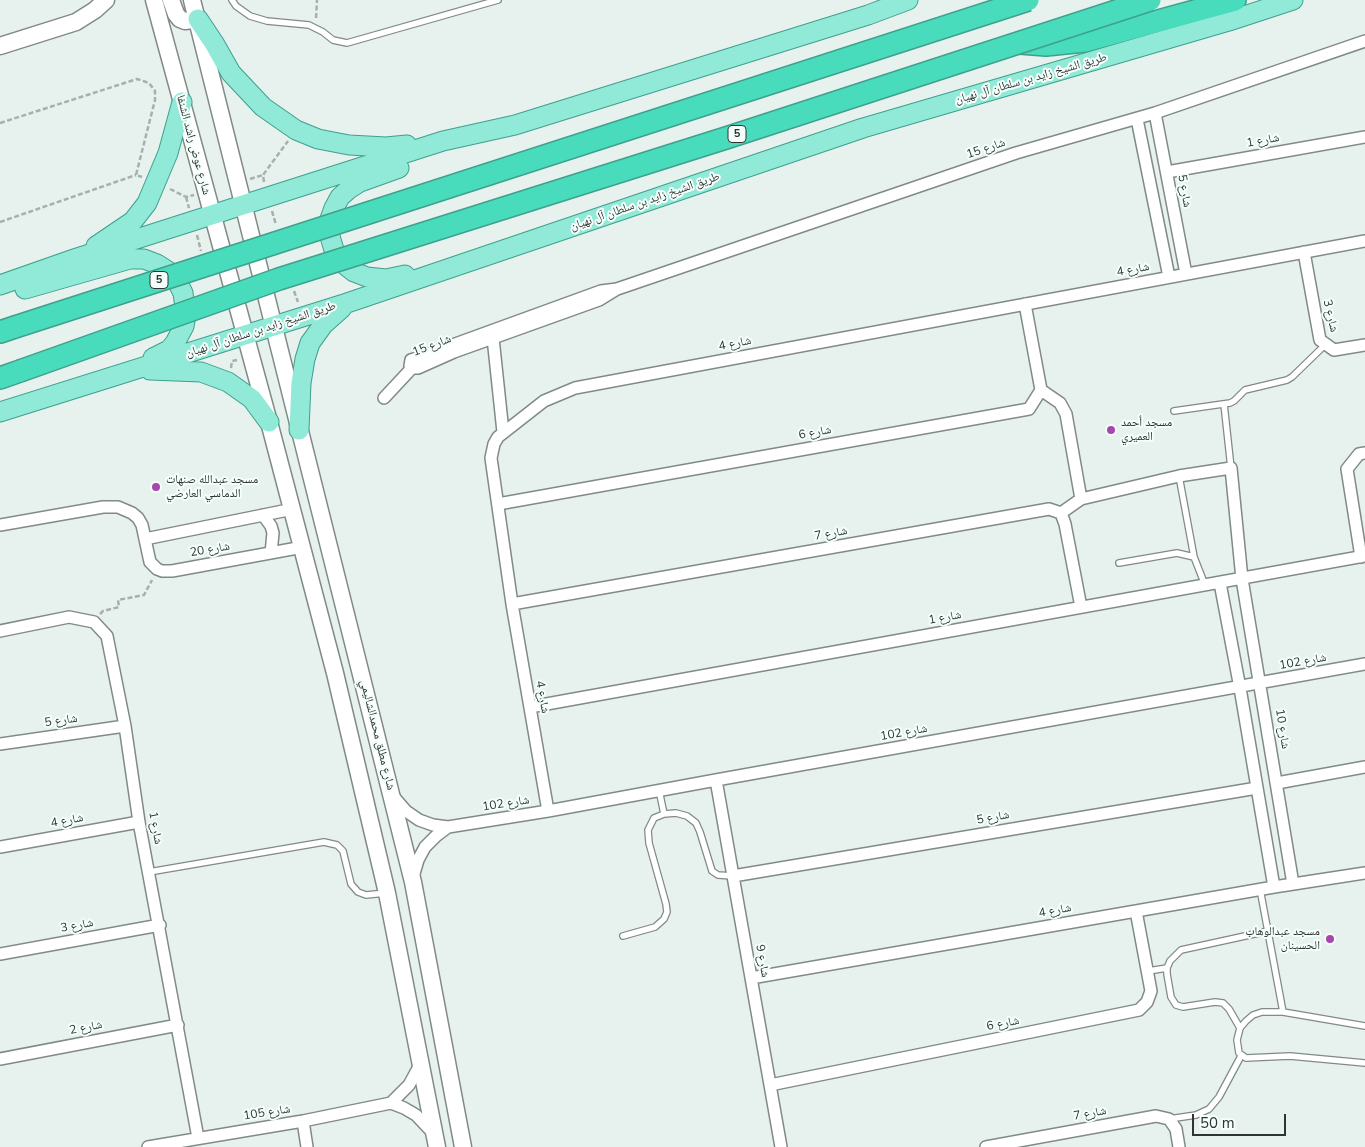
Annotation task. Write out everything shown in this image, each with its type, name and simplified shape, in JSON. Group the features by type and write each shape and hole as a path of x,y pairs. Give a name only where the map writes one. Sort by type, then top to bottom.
{"highway":[{"name":"5","path":"7,330 997,6 1028,0"},
{"name":"5","path":"0,378 279,279 1150,0"},
{"path":"1020,43 1046,45 1086,41 1235,0"}],"main road":[{"path":"559,231 398,277 386,278 367,277 354,272 344,264 334,250 330,234 330,219 340,197 360,182 516,125 908,0"},
{"name":"طريق الشيخ زايد بن سلطان آل نهيان","path":"0,411 137,370 347,303 864,128 1229,22 1293,0"},
{"path":"198,19 231,73 264,107 296,130 318,139 349,146 386,147 443,142"},
{"path":"77,258 133,221 147,202 168,154 182,102"},
{"path":"0,285 77,258 443,142 516,125"},
{"path":"0,296 130,259 136,259 157,264 177,281 183,293 186,314 180,335 169,350 159,356 0,411"},
{"path":"299,430 301,383 310,343 323,325 347,303"},
{"path":"137,370 201,372 228,382 252,399 269,422"}],"street":[{"path":"0,46 76,22 90,14 106,0"},
{"name":"شارع عوض راشد الشنفا","path":"154,0 245,335"},
{"path":"171,0 180,19 186,21 198,19"},
{"path":"192,0 243,205"},
{"name":"شارع 15","path":"617,289 599,300 442,357 418,368 412,368 410,363 414,359 601,291 617,289 1016,153 1156,113 1365,41"},
{"name":"شارع 5","path":"1156,113 1186,274"},
{"path":"1137,118 1168,277"},
{"name":"شارع 1","path":"1167,172 1365,137"},
{"name":"شارع مطلق محمدالشاليمي","path":"243,205 413,882 463,1147"},
{"name":"شارع 4","path":"548,811 512,604 491,458 494,444 503,432 544,400 575,388 1365,241"},
{"name":"شارع 3","path":"1304,252 1320,340 1334,350 1365,345"},
{"path":"1025,304 1041,390 1060,403 1066,414 1081,499"},
{"name":"شارع مطلق محمدالشاليمي","path":"245,335 335,673 387,892 436,1142"},
{"path":"493,338 503,432"},
{"path":"384,398 412,368"},
{"name":"شارع 6","path":"498,504 1029,409 1041,390"},
{"path":"1363,556 1347,469 1359,454 1365,453"},
{"path":"1081,607 1065,524 1060,513 1081,499 1179,476 1231,468"},
{"name":"شارع 10","path":"1231,468 1242,579 1293,884"},
{"path":"0,525 111,506 126,509 138,518 142,525 150,562 157,569"},
{"name":"شارع 20","path":"145,539 292,509"},
{"name":"شارع 7","path":"512,604 1050,509 1060,513"},
{"path":"263,515 273,532 271,553"},
{"name":"شارع 20","path":"157,569 172,571 302,547"},
{"name":"شارع 1","path":"530,707 1363,556"},
{"path":"1220,583 1274,887"},
{"path":"0,630 68,617 94,622"},
{"name":"شارع 1","path":"94,622 107,636 125,726 139,822 160,925 198,1138"},
{"path":"335,673 340,666 348,663 360,669"},
{"name":"شارع 102","path":"392,795 406,811 419,820 433,825 448,827 548,811 1240,688 1365,664"},
{"name":"شارع 5","path":"0,744 125,726"},
{"path":"1277,783 1365,767"},
{"name":"شارع 9","path":"716,780 781,1147"},
{"name":"شارع 5","path":"733,876 1257,788"},
{"name":"شارع 4","path":"0,847 139,822"},
{"path":"413,882 418,860 426,847 448,827"},
{"name":"شارع 4","path":"751,978 1260,889 1365,873"},
{"name":"شارع 6","path":"770,1084 1134,1012 1144,1006 1150,996 1151,985 1136,911"},
{"name":"شارع 3","path":"0,954 160,925"},
{"name":"شارع 2","path":"0,1059 178,1025"},
{"path":"421,1063 409,1085 391,1103 416,1115 427,1125 436,1142"},
{"name":"شارع 105","path":"148,1147 303,1121 391,1103"},
{"name":"شارع 7","path":"986,1147 1156,1116 1169,1119"},
{"path":"1169,1119 1176,1129 1179,1147"},
{"path":"303,1121 307,1147"}],"lane":[{"path":"232,0 236,6 250,16 267,21 301,23 316,28 333,40 340,42 354,42 498,0"},
{"path":"1174,411 1224,404 1234,401 1245,390 1280,382 1292,377 1326,344"},
{"path":"1224,404 1231,468"},
{"path":"1179,476 1194,557 1205,585"},
{"path":"1119,563 1177,553 1194,557"},
{"path":"659,790 664,814"},
{"path":"623,936 655,928 664,920 666,904 649,843 648,830 654,818 664,814 676,813 687,816 696,823 712,871 718,875 733,876"},
{"path":"149,872 324,842 337,845 343,851 351,884 358,892 366,895 387,892"},
{"path":"1260,889 1283,1012"},
{"path":"1240,1028 1229,1008 1223,1003 1215,1002 1183,1007 1176,1005 1171,997 1166,974 1167,968 1170,961 1181,950 1268,931"},
{"path":"1148,971 1167,968"},
{"path":"1242,1056 1237,1046 1240,1028 1246,1020 1262,1012 1283,1012 1365,1026"},
{"path":"1242,1056 1251,1058 1290,1056 1365,1062"},
{"path":"1169,1119 1196,1115 1209,1109 1242,1056"}],"path":[{"path":"316,28 317,0"},
{"path":"0,123 137,79 149,83 154,91 155,100 136,175"},
{"path":"0,222 136,175 186,197 206,192"},
{"path":"238,183 262,175"},
{"path":"94,622 102,611 119,607 118,600 144,595 157,569"}],"place":[{"name":"مسجد أحمد العميري","path":"1111,430"},
{"name":"مسجد عبدالله صنهات الدماسي العارضي","path":"156,487"},
{"name":"مسجد عبدالوهاب الحسينان","path":"1330,939"}]}
